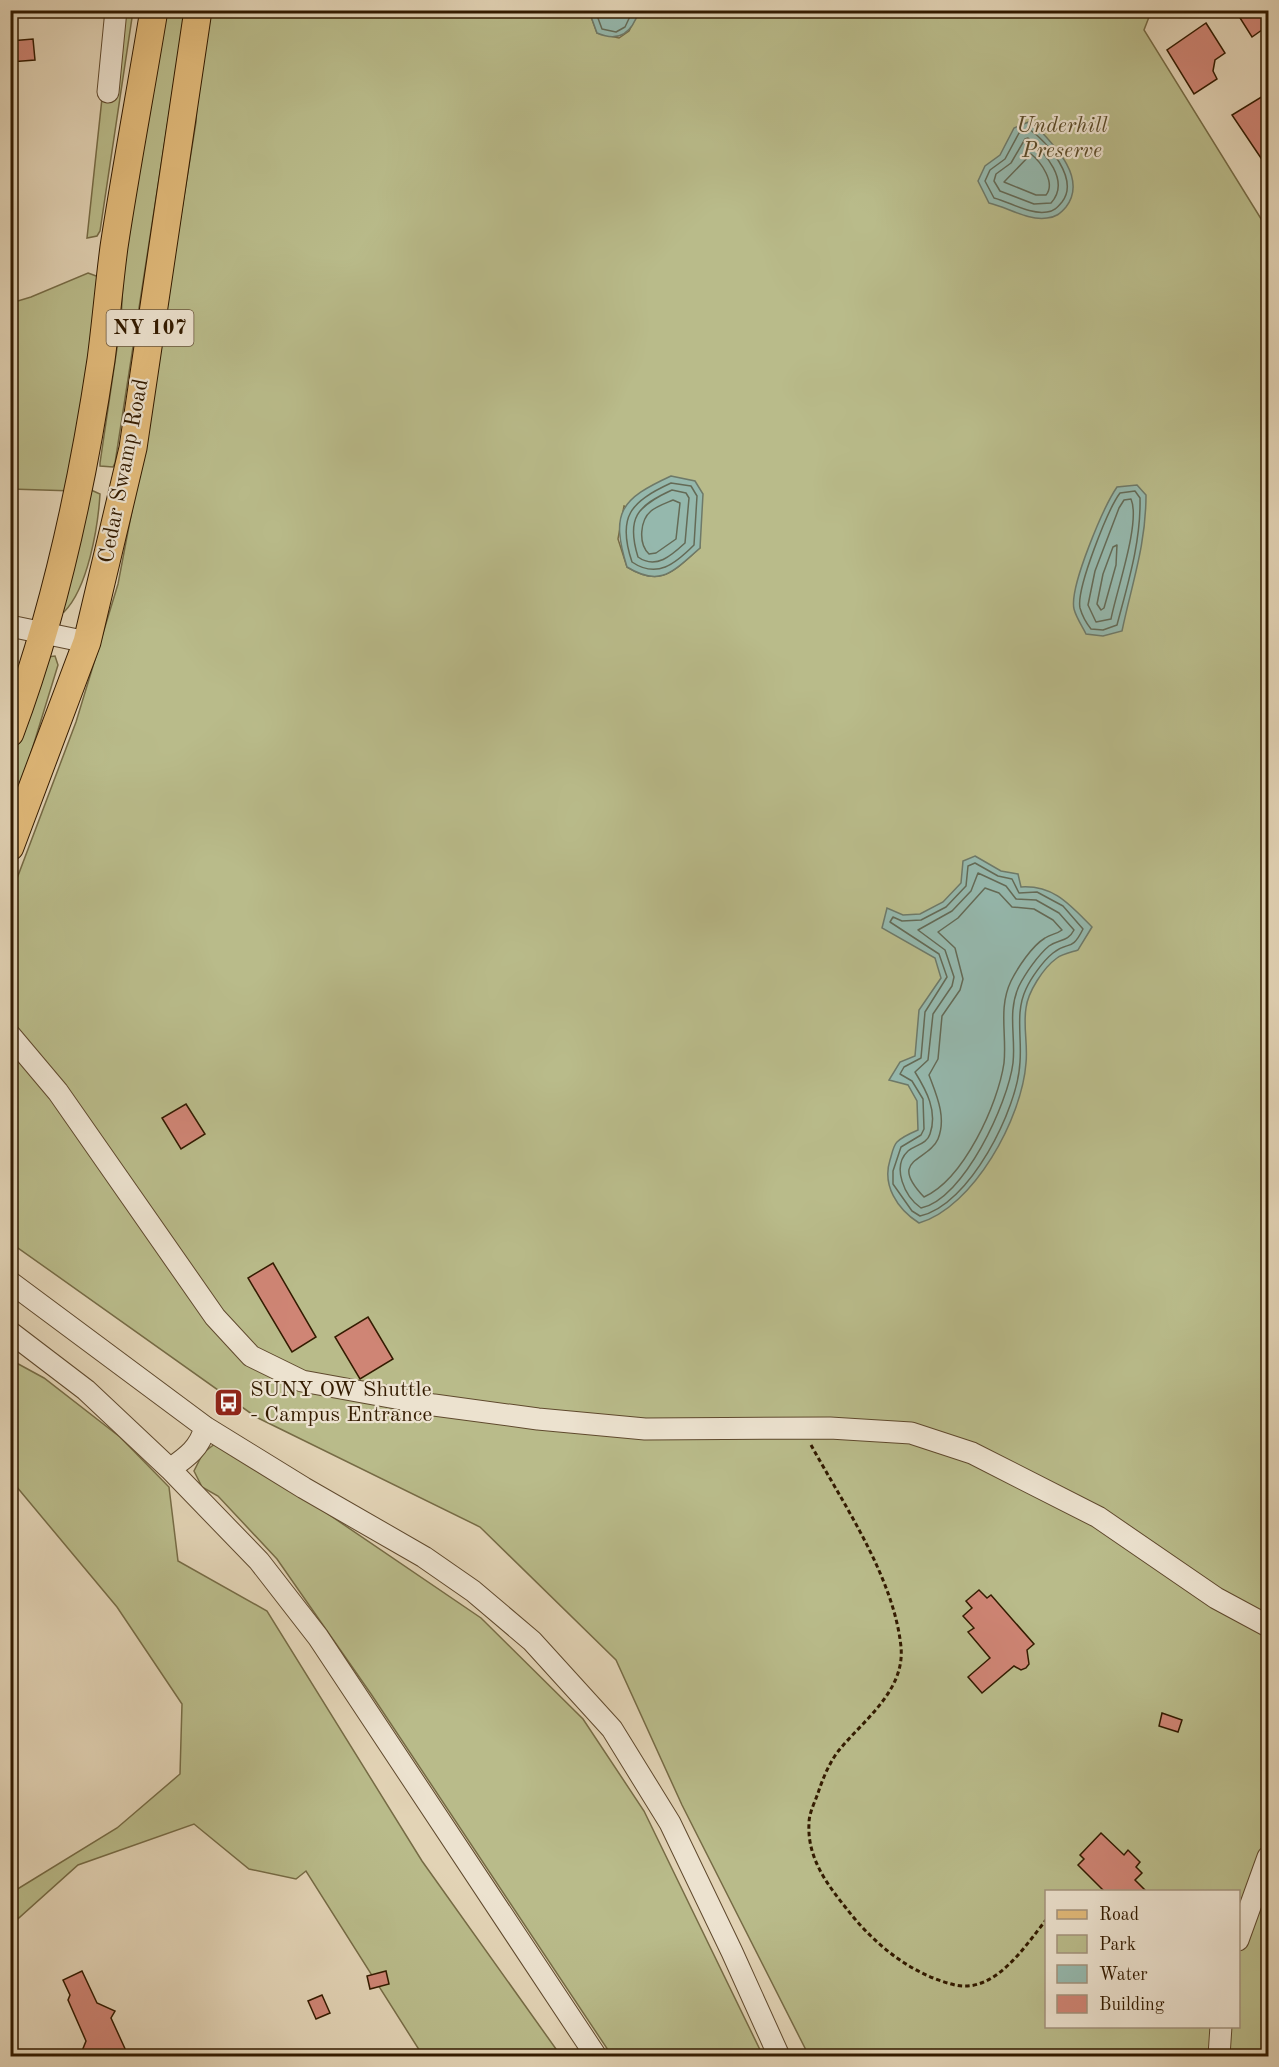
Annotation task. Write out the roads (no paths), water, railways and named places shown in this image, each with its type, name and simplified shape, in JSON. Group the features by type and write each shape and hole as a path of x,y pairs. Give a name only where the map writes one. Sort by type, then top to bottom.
{"main road":[{"name":"Cedar Swamp Road","path":"10,733 45,631 86,450 101,358 114,249 154,10"},
{"name":"Cedar Swamp Road","path":"10,846 87,642 133,448 198,10"}],"street":[{"path":"108,92 116,10"},
{"path":"10,626 45,631 87,642"},
{"path":"10,1035 58,1092 215,1317 251,1356 302,1381 434,1405 538,1419 645,1429 801,1428 910,1433 972,1454 1098,1517 1216,1598 1269,1626"},
{"path":"10,1282 205,1427 304,1488 424,1557 473,1591 532,1641 612,1729 670,1823 779,2056"},
{"path":"10,1332 86,1390 170,1469 259,1561 318,1637 596,2056"},
{"path":"170,1469 192,1453 203,1438 205,1427"},
{"path":"1240,1937 1269,1857"},
{"path":"1219,2056 1221,2028"}],"water":[{"path":"589,11 639,11 629,30 612,37 597,33"},
{"path":"1031,121 1065,161 1073,184 1072,196 1066,207 1058,215 1050,218 1025,216 989,203 978,181 985,166 1000,155 1014,128"},
{"path":"671,476 695,481 703,494 700,548 674,570 658,576 649,576 627,567 622,548 620,520 631,500 654,484"},
{"path":"1137,485 1146,495 1144,531 1122,631 1103,636 1086,634 1074,609 1074,598 1082,566 1096,528 1117,487"},
{"path":"975,856 1001,871 1018,874 1021,887 1043,889 1061,898 1092,927 1078,950 1064,954 1052,962 1037,981 1030,995 1025,1015 1026,1063 1023,1085 1005,1134 992,1158 958,1199 939,1214 919,1223 898,1204 888,1178 890,1160 896,1144 918,1130 917,1101 908,1085 889,1080 900,1062 915,1056 919,1010 941,978 935,958 882,928 887,908 903,915 920,914 943,902 961,883 963,861"}],"place":[{"name":"SUNY OW Shuttle - Campus Entrance","path":"229,1403"}],"park label":[{"name":"Underhill Preserve","path":"1062,138"}]}
